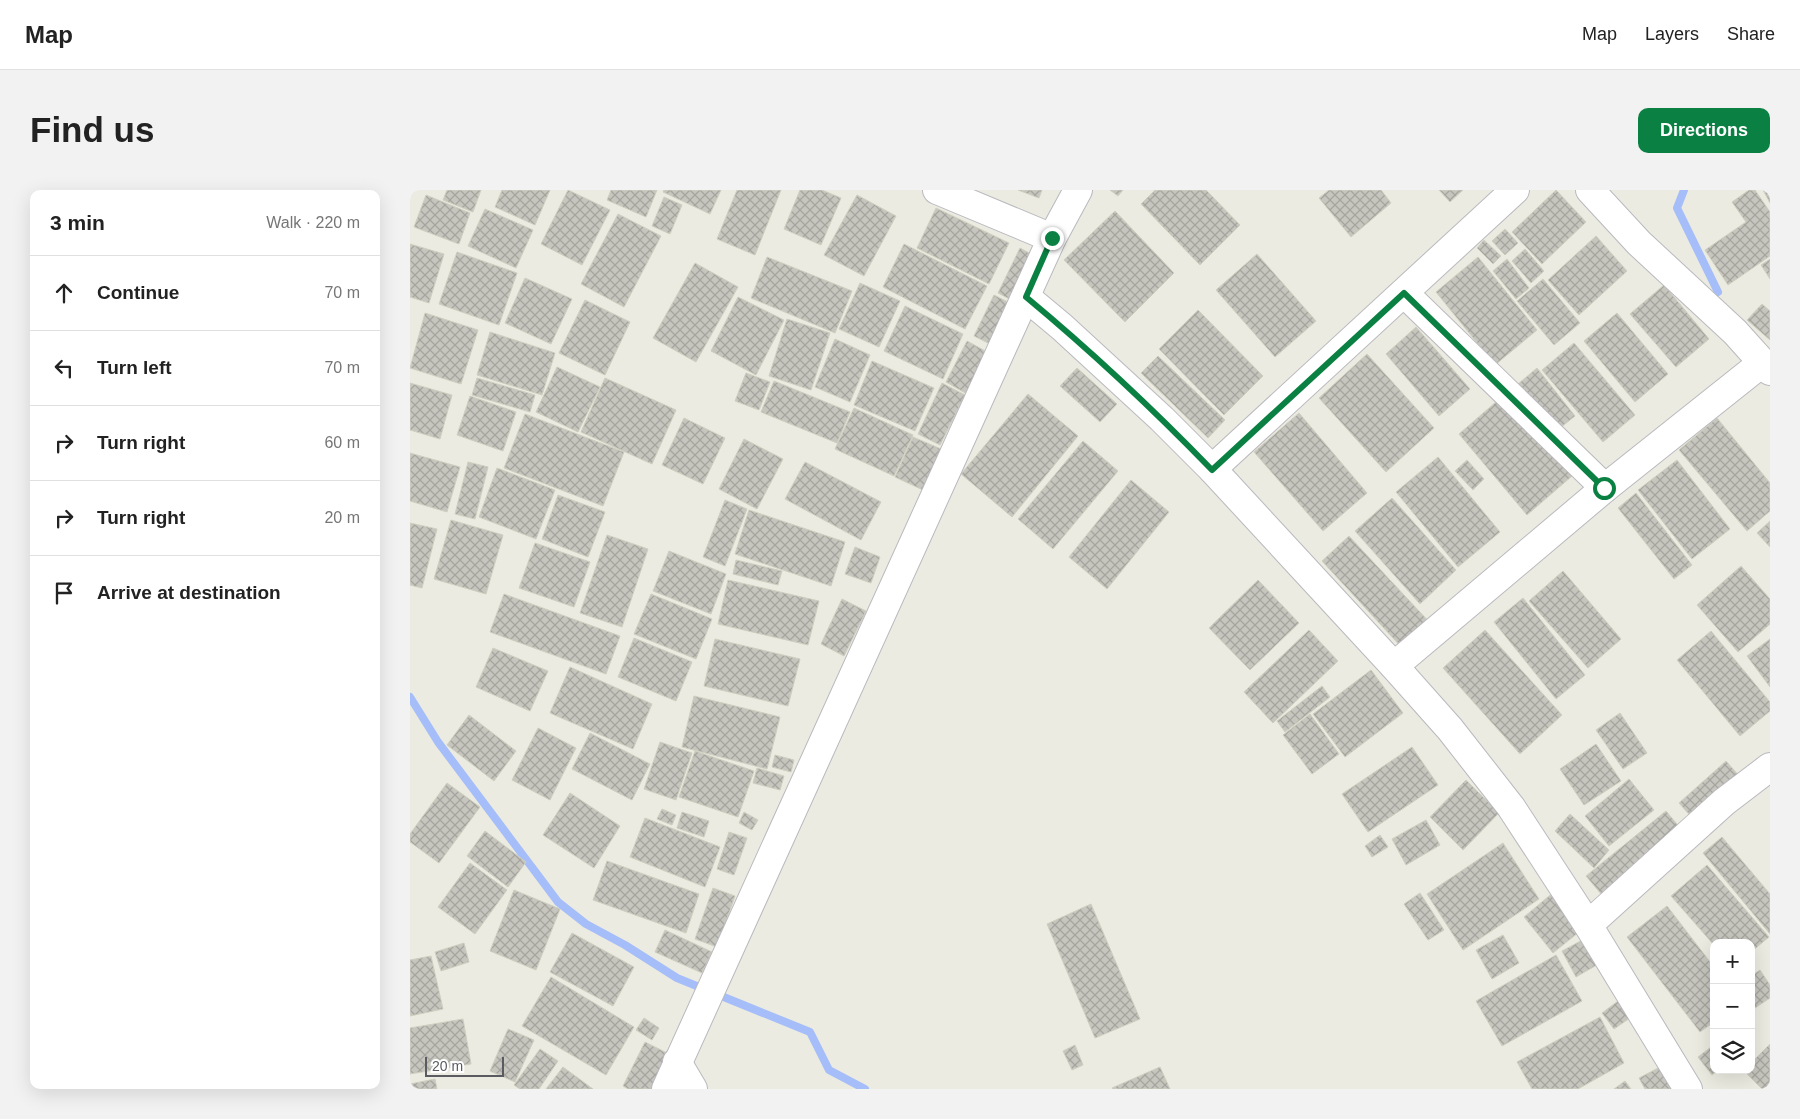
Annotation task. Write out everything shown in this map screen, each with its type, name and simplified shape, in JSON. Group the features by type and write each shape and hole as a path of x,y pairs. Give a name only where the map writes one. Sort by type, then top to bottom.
{"street":[{"path":"938,190 1052,238"},
{"path":"666,1089 1052,238 1078,190"},
{"path":"1212,470 1515,190"},
{"path":"1394,666 1604,488 1766,367 1735,332 1639,243 1590,190"},
{"path":"1404,293 1604,488"},
{"path":"1026,297 1062,327 1162,419 1212,470 1450,729 1511,807 1588,925 1688,1089"},
{"path":"1588,925 1724,802 1770,767"},
{"path":"677,1062 692,1089"}],"building":[{"path":"447,190 481,190 473,212 443,200"},
{"path":"502,190 550,190 535,225 495,207"},
{"path":"568,190 610,210 582,265 541,244"},
{"path":"611,190 657,190 646,217 607,200"},
{"path":"664,190 721,190 710,214 663,192"},
{"path":"737,190 781,190 755,255 717,239"},
{"path":"800,190 822,190 841,198 821,245 784,229"},
{"path":"1018,190 1042,190 1039,198"},
{"path":"1110,190 1123,190 1118,196"},
{"path":"1155,190 1206,190 1240,225 1200,265 1141,204"},
{"path":"1329,190 1381,190 1391,203 1351,237 1319,198"},
{"path":"1439,190 1463,190 1450,202"},
{"path":"1556,190 1586,222 1542,264 1512,232"},
{"path":"1749,190 1755,190 1770,212 1770,256 1728,285 1705,250 1746,222 1732,202"},
{"path":"1763,190 1770,190 1770,203"},
{"path":"426,195 470,213 459,244 414,227"},
{"path":"857,195 896,216 864,276 824,255"},
{"path":"664,197 682,205 670,234 652,226"},
{"path":"936,208 1009,243 989,284 917,248"},
{"path":"485,209 533,230 516,268 468,246"},
{"path":"1115,211 1174,273 1125,322 1064,260"},
{"path":"618,214 661,236 624,307 581,284"},
{"path":"1505,229 1518,243 1505,255 1492,241"},
{"path":"1596,236 1627,271 1579,315 1548,280"},
{"path":"1484,240 1501,256 1493,264 1477,248"},
{"path":"410,244 444,254 429,303 410,297"},
{"path":"904,244 987,286 965,329 883,287"},
{"path":"1020,248 1040,259 1017,303 998,293"},
{"path":"1525,249 1544,271 1531,283 1512,261"},
{"path":"457,252 517,273 499,325 439,304"},
{"path":"1257,254 1316,321 1275,357 1216,290"},
{"path":"767,257 852,291 835,333 751,298"},
{"path":"1478,257 1537,330 1495,365 1436,292"},
{"path":"1507,259 1529,288 1516,299 1493,271"},
{"path":"1770,259 1770,279 1761,265"},
{"path":"695,263 738,287 696,362 653,338"},
{"path":"525,278 572,299 551,344 505,323"},
{"path":"1543,279 1580,323 1554,345 1517,301"},
{"path":"860,283 900,301 879,347 839,329"},
{"path":"1664,285 1709,339 1676,367 1630,314"},
{"path":"994,295 1016,306 996,347 974,336"},
{"path":"738,297 784,320 756,375 711,351"},
{"path":"585,300 630,322 605,375 559,353"},
{"path":"1762,304 1770,311 1770,340 1747,320"},
{"path":"905,306 963,334 943,379 884,351"},
{"path":"1198,310 1263,376 1224,415 1159,349"},
{"path":"425,313 478,330 461,384 410,368"},
{"path":"1617,313 1668,374 1635,402 1584,341"},
{"path":"787,319 830,333 811,390 769,376"},
{"path":"1416,327 1470,389 1439,416 1386,354"},
{"path":"490,332 555,353 542,395 477,375"},
{"path":"835,339 870,355 850,402 815,387"},
{"path":"967,341 989,353 967,394 946,382"},
{"path":"1574,343 1635,415 1603,442 1542,370"},
{"path":"1367,354 1434,428 1386,472 1319,398"},
{"path":"1158,356 1225,420 1208,438 1141,373"},
{"path":"872,361 934,388 915,431 854,405"},
{"path":"557,367 600,387 578,432 536,412"},
{"path":"1077,368 1117,404 1100,422 1060,386"},
{"path":"1537,368 1575,416 1555,432 1518,384"},
{"path":"746,373 770,382 759,410 735,401"},
{"path":"477,378 535,395 530,412 472,395"},
{"path":"605,378 676,410 652,464 581,432"},
{"path":"774,381 850,412 837,443 761,412"},
{"path":"410,383 452,395 440,439 410,430"},
{"path":"942,383 965,395 940,445 918,434"},
{"path":"1028,394 1078,436 1012,517 961,474"},
{"path":"1504,395 1572,476 1527,515 1459,434"},
{"path":"470,396 516,412 503,451 457,435"},
{"path":"854,408 913,435 894,476 835,449"},
{"path":"1299,413 1367,493 1323,531 1254,452"},
{"path":"525,414 624,452 603,506 504,468"},
{"path":"684,418 725,438 703,484 662,465"},
{"path":"1717,418 1770,483 1770,511 1747,531 1679,450"},
{"path":"913,437 941,449 923,490 895,477"},
{"path":"744,439 783,459 757,509 719,489"},
{"path":"1083,441 1118,471 1053,549 1018,519"},
{"path":"410,453 460,467 447,512 410,501"},
{"path":"1438,457 1500,532 1458,567 1396,492"},
{"path":"1467,460 1484,479 1473,490 1455,471"},
{"path":"1677,460 1730,529 1692,559 1638,490"},
{"path":"468,462 488,467 475,519 455,514"},
{"path":"805,462 881,502 861,540 785,499"},
{"path":"497,468 555,490 536,539 479,517"},
{"path":"1131,480 1169,512 1107,589 1069,557"},
{"path":"1636,493 1692,565 1674,579 1618,508"},
{"path":"558,495 605,512 588,557 542,539"},
{"path":"1392,498 1456,570 1420,604 1355,531"},
{"path":"725,500 747,509 725,566 703,557"},
{"path":"749,510 845,542 831,586 735,554"},
{"path":"451,520 503,535 486,594 434,579"},
{"path":"1770,521 1770,547 1757,533"},
{"path":"410,523 437,529 422,588 410,585"},
{"path":"607,535 648,549 622,627 580,613"},
{"path":"1349,536 1432,625 1405,651 1322,561"},
{"path":"535,543 590,562 574,607 519,588"},
{"path":"855,547 880,557 871,583 845,574"},
{"path":"669,551 726,574 711,614 653,591"},
{"path":"736,560 782,571 778,585 733,574"},
{"path":"1741,566 1770,599 1770,624 1738,652 1697,605"},
{"path":"1563,571 1621,639 1588,668 1529,601"},
{"path":"728,580 819,601 808,645 718,624"},
{"path":"1258,580 1299,623 1250,670 1209,628"},
{"path":"504,594 620,636 606,674 490,632"},
{"path":"651,594 712,619 696,659 634,634"},
{"path":"1523,598 1585,675 1556,699 1494,622"},
{"path":"842,599 866,611 844,656 821,644"},
{"path":"1309,630 1338,661 1273,723 1244,692"},
{"path":"1485,630 1562,715 1520,754 1443,668"},
{"path":"1711,631 1770,702 1770,711 1740,736 1677,660"},
{"path":"634,638 692,662 676,701 618,677"},
{"path":"715,639 800,659 788,706 704,686"},
{"path":"1770,639 1770,687 1747,656"},
{"path":"493,648 548,671 530,711 476,687"},
{"path":"570,667 652,704 633,749 550,713"},
{"path":"1371,670 1403,713 1345,757 1313,714"},
{"path":"1322,686 1330,697 1285,732 1277,721"},
{"path":"694,696 780,717 767,769 682,747"},
{"path":"1620,713 1647,753 1623,769 1596,730"},
{"path":"1310,714 1339,754 1312,774 1283,735"},
{"path":"469,715 516,751 494,781 447,745"},
{"path":"538,728 576,748 550,800 512,780"},
{"path":"590,733 650,764 632,800 572,769"},
{"path":"660,742 692,753 676,800 644,789"},
{"path":"1596,744 1621,781 1584,805 1560,769"},
{"path":"1412,747 1438,785 1368,832 1342,794"},
{"path":"695,751 754,771 738,817 679,797"},
{"path":"775,755 794,760 791,772 772,767"},
{"path":"1726,761 1741,778 1694,820 1679,803"},
{"path":"757,768 784,776 780,790 753,783"},
{"path":"1629,779 1654,810 1609,846 1585,816"},
{"path":"1466,780 1499,813 1463,850 1430,817"},
{"path":"447,783 480,807 439,863 410,842 410,834"},
{"path":"570,793 620,826 594,868 543,835"},
{"path":"662,809 676,815 672,825 657,819"},
{"path":"1666,811 1682,830 1602,895 1586,876"},
{"path":"682,812 709,821 704,837 677,828"},
{"path":"744,812 758,820 752,830 739,823"},
{"path":"1570,814 1609,850 1594,868 1555,831"},
{"path":"645,818 720,847 705,887 630,857"},
{"path":"1426,820 1440,845 1406,865 1392,839"},
{"path":"485,831 526,862 508,887 467,856"},
{"path":"729,832 747,838 734,875 717,869"},
{"path":"1380,835 1388,847 1372,857 1365,846"},
{"path":"1722,837 1770,894 1770,934 1703,853"},
{"path":"1503,843 1539,899 1463,950 1427,894"},
{"path":"607,861 699,894 686,933 593,900"},
{"path":"470,863 507,890 475,934 438,907"},
{"path":"1707,865 1769,937 1755,949 1755,939 1710,940 1671,896"},
{"path":"713,888 735,896 717,947 695,939"},
{"path":"514,890 560,909 536,970 490,951"},
{"path":"1555,891 1584,928 1553,953 1524,917"},
{"path":"1420,893 1444,930 1428,940 1404,904"},
{"path":"1091,904 1140,1019 1095,1038 1047,924"},
{"path":"1667,906 1710,962 1710,1025 1700,1032 1627,937"},
{"path":"665,930 712,952 702,973 655,952"},
{"path":"572,933 634,967 613,1006 550,972"},
{"path":"1503,935 1519,963 1492,979 1476,950"},
{"path":"1588,937 1602,962 1576,977 1562,951"},
{"path":"464,943 469,962 441,971 435,952"},
{"path":"1556,955 1582,1001 1502,1046 1476,1001"},
{"path":"431,956 443,1009 410,1016 410,960"},
{"path":"1760,970 1770,985 1770,998 1755,1008 1755,984 1755,973"},
{"path":"551,977 634,1027 606,1075 522,1026"},
{"path":"1618,1001 1630,1018 1614,1029 1602,1013"},
{"path":"1600,1017 1624,1063 1578,1089 1532,1089 1517,1062"},
{"path":"644,1018 659,1028 652,1040 636,1030"},
{"path":"463,1019 471,1064 410,1074 410,1028"},
{"path":"508,1029 534,1040 515,1082 490,1071"},
{"path":"645,1042 671,1055 654,1089 628,1089 623,1086"},
{"path":"1770,1044 1770,1089 1762,1089 1747,1074 1755,1074 1755,1059"},
{"path":"1075,1045 1083,1065 1072,1070 1063,1051"},
{"path":"1710,1048 1710,1072 1698,1057"},
{"path":"540,1049 558,1061 539,1089 520,1089 514,1085"},
{"path":"563,1067 593,1089 546,1089"},
{"path":"1160,1067 1170,1089 1112,1088"},
{"path":"1660,1067 1672,1089 1645,1089 1639,1078"},
{"path":"435,1079 437,1089 410,1089 410,1084"},
{"path":"1625,1081 1631,1089 1614,1089"}],"waterway":[{"path":"1684,190 1677,208 1718,292"},
{"path":"410,697 438,742 558,902 586,924 625,945 677,978 810,1032 829,1070 865,1089"}],"route":[{"path":"1052,238 1026,297 1062,327 1162,419 1212,470 1404,293 1604,488"}]}
